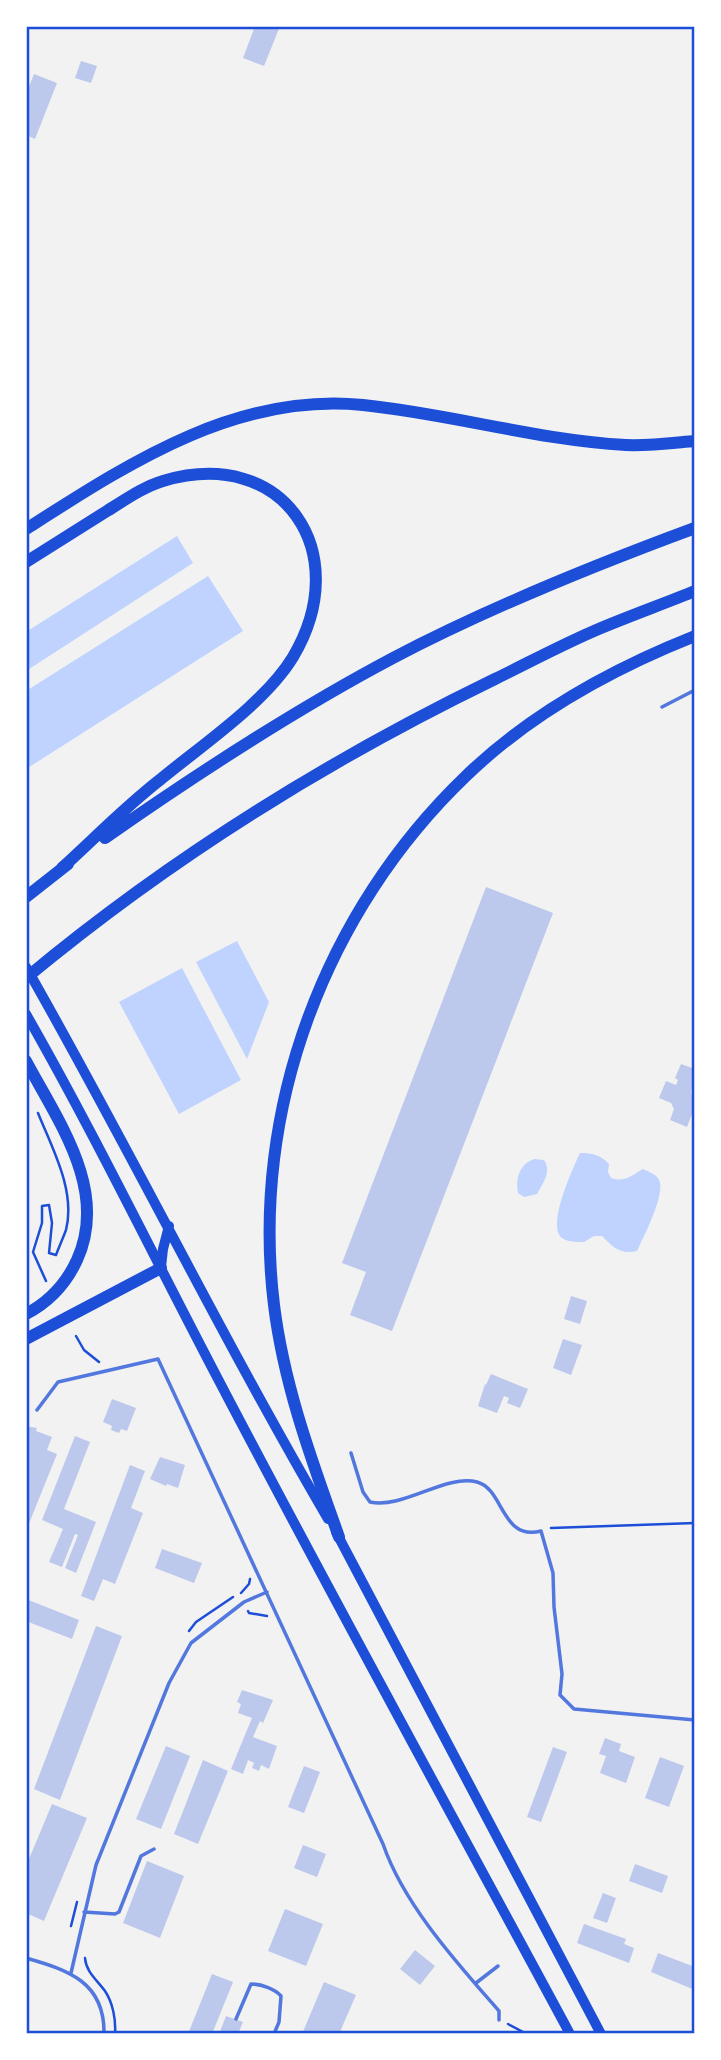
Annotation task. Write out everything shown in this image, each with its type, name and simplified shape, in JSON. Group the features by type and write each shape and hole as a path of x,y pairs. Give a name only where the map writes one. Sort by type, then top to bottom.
{"highway":[{"path":"26,529 94,485 172,442 238,417 302,405 372,406 603,443 628,445 695,441"},
{"path":"26,562 136,493 162,482 208,474 231,476 254,482 276,495 291,509 302,525 315,557 316,601 307,631 279,678 219,733 159,780 26,897"},
{"path":"62,868 173,790 258,735 394,658 545,587 695,528"},
{"path":"26,978 167,869 295,786 434,708 598,629 695,592"},
{"path":"339,1537 286,1378 271,1268 270,1215 274,1151 293,1060 313,1003 338,946 366,898 414,831 467,775 502,744 553,708 609,674 695,636"},
{"path":"26,1061 80,1167 87,1196 87,1219 79,1255 64,1282 51,1297 26,1314"},
{"path":"26,1339 162,1268"}],"main road":[{"path":"26,967 169,1226 285,1445 339,1537 601,2034"},
{"path":"26,1014 412,1745 570,2034"},
{"path":"162,1268 163,1249 169,1226"}],"lane":[{"path":"662,707 695,690"},
{"path":"37,1410 58,1382 158,1359 388,1860 428,1924 499,2011 499,2020"},
{"path":"351,1453 363,1492 370,1502 393,1501 470,1481 487,1486 510,1522 528,1531 541,1531 553,1573 562,1674 561,1695 574,1709 695,1720"},
{"path":"71,1973 96,1865 169,1683 191,1643 244,1602 267,1592"},
{"path":"84,1912 119,1912 141,1856 154,1849"},
{"path":"26,1958 71,1973 88,1986 98,2002 104,2020 104,2034"},
{"path":"476,1983 498,1966"},
{"path":"236,2019 251,1984 278,1992 281,1996 281,2010 274,2034"}],"path":[{"path":"37,1110 58,1164 68,1201 66,1228 56,1255 49,1253 52,1223 49,1205 42,1206 42,1223 33,1252 47,1282"},
{"path":"76,1336 84,1350 110,1371"},
{"path":"541,1531 549,1528 695,1523"},
{"path":"188,1632 219,1604 241,1593 249,1613 266,1615 271,1619"},
{"path":"71,1927 79,1894"},
{"path":"76,1946 85,1948 86,1967 106,1993 113,2010 115,2034"},
{"path":"499,2020 516,2026 527,2034"}],"water":[{"path":"177,536 193,563 26,671 26,632"},
{"path":"208,576 243,631 26,769 26,691"},
{"path":"237,941 269,1002 247,1059 196,962"},
{"path":"182,968 241,1080 179,1114 119,1002"},
{"path":"580,1153 596,1155 606,1161 611,1178 624,1179 643,1169 658,1178 660,1190 656,1208 637,1251 621,1251 602,1236 594,1236 584,1242 569,1241 562,1238 558,1232 557,1222 562,1197"},
{"path":"534,1159 544,1160 546,1177 537,1194 524,1197 518,1193 518,1177 525,1164"}],"building":[{"path":"255,26 280,26 264,66 243,58"},
{"path":"81,61 97,66 91,83 75,78"},
{"path":"34,74 57,83 35,139 26,135 26,94"},
{"path":"486,887 553,913 392,1331 350,1315 366,1272 342,1263"},
{"path":"681,1064 695,1069 695,1083 691,1091 695,1106 687,1127 670,1120 674,1109 671,1103 659,1098 666,1081 676,1085 678,1080 675,1078"},
{"path":"571,1296 587,1301 580,1324 564,1319"},
{"path":"563,1339 582,1345 571,1375 553,1368"},
{"path":"491,1374 528,1389 520,1408 507,1403 509,1398 504,1396 497,1413 478,1406"},
{"path":"112,1399 136,1408 127,1431 121,1429 119,1433 111,1430 112,1426 103,1422"},
{"path":"26,1426 37,1428 36,1431 52,1437 47,1450 57,1454 26,1531"},
{"path":"75,1436 90,1442 64,1509 96,1522 76,1573 65,1568 78,1535 75,1534 62,1567 49,1562 63,1529 42,1520"},
{"path":"160,1457 185,1465 178,1488 150,1479"},
{"path":"130,1465 145,1471 131,1508 143,1513 115,1584 103,1579 94,1601 81,1596"},
{"path":"162,1549 202,1563 194,1583 155,1568"},
{"path":"26,1599 79,1620 72,1639 26,1621"},
{"path":"96,1626 122,1636 60,1800 34,1789"},
{"path":"242,1690 273,1700 263,1723 260,1721 253,1737 277,1746 269,1769 261,1765 259,1771 252,1768 254,1763 248,1760 243,1774 231,1769 252,1718 238,1713 241,1704 237,1702"},
{"path":"605,1738 621,1744 619,1751 635,1757 626,1783 600,1773 606,1756 599,1754"},
{"path":"166,1746 190,1756 161,1829 136,1819"},
{"path":"553,1747 567,1752 541,1822 527,1817"},
{"path":"660,1757 684,1766 669,1807 645,1798"},
{"path":"203,1760 228,1771 198,1844 174,1834"},
{"path":"304,1766 320,1772 304,1813 288,1807"},
{"path":"52,1804 87,1818 44,1921 26,1913 26,1866"},
{"path":"303,1845 326,1854 317,1877 294,1868"},
{"path":"147,1861 184,1876 160,1938 123,1923"},
{"path":"635,1864 668,1876 662,1893 629,1881"},
{"path":"603,1893 616,1898 607,1923 593,1918"},
{"path":"285,1909 323,1924 306,1966 268,1951"},
{"path":"584,1924 626,1939 624,1944 634,1948 629,1963 577,1943"},
{"path":"415,1950 435,1966 420,1985 400,1969"},
{"path":"658,1953 695,1967 695,1990 651,1972"},
{"path":"212,1974 233,1982 212,2034 188,2034"},
{"path":"324,1982 356,1995 339,2034 302,2034"},
{"path":"226,2016 243,2022 238,2034 219,2034"}]}
